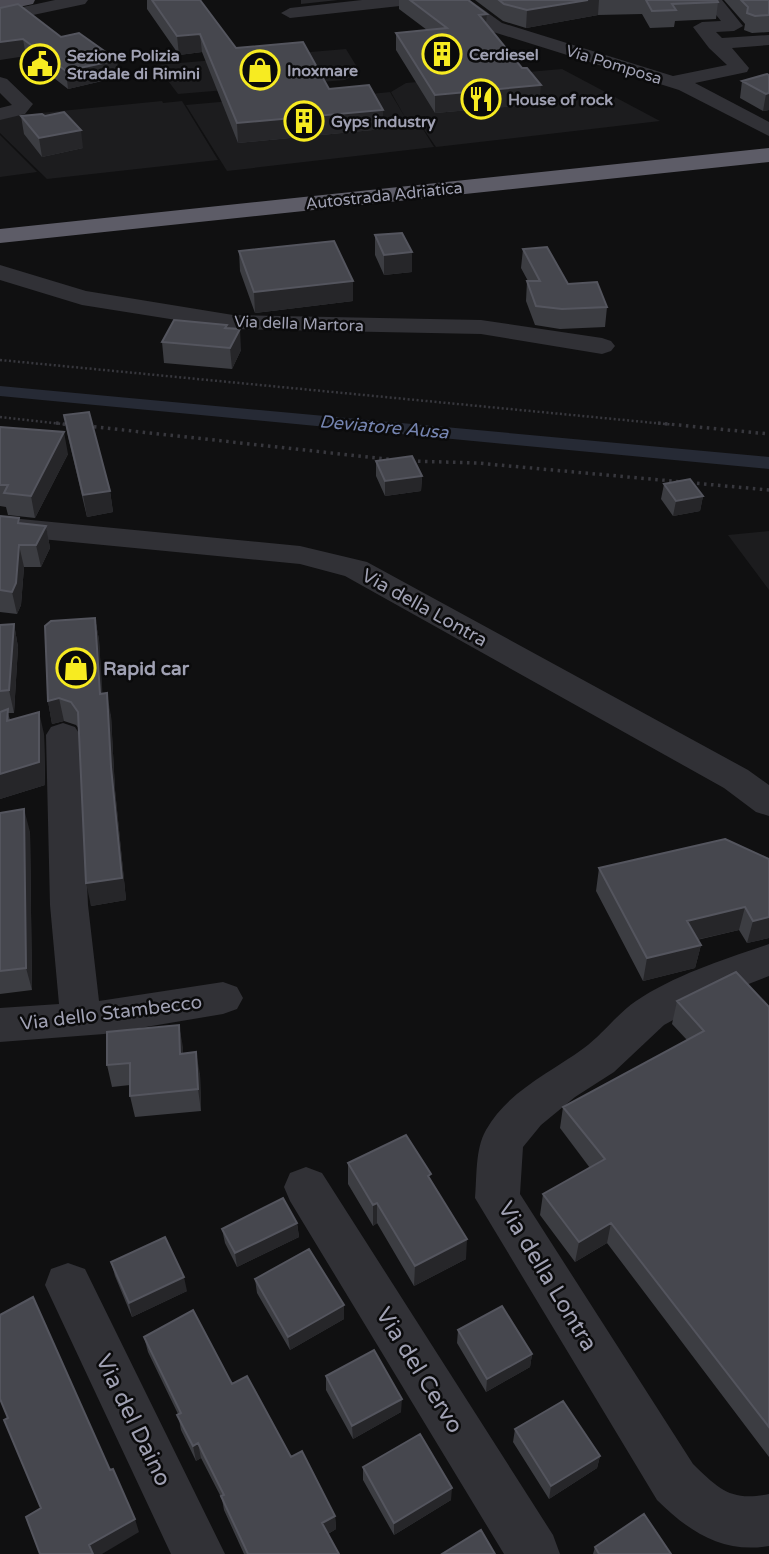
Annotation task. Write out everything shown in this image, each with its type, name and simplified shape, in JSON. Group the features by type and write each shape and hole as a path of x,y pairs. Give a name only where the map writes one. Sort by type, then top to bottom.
{"highway":[{"name":"Autostrada Adriatica","path":"0,224 766,143"},
{"name":"Autostrada Adriatica","path":"0,236 766,143"}],"main road":[{"path":"1,2 26,0"}],"street":[{"path":"0,17 79,0"},
{"path":"290,13 409,0"},
{"name":"Via Pomposa","path":"459,0 496,27 686,86 766,143"},
{"path":"671,82 740,68 702,27 734,26 713,0"},
{"path":"715,44 769,40"},
{"path":"0,83 23,104 18,110 0,114"},
{"name":"Via della Martora","path":"0,272 82,298 233,322 481,327 602,346"},
{"name":"Via della Lontra","path":"0,526 300,555 356,569 736,779 769,803"},
{"path":"63,735 69,905 81,1019"},
{"name":"Via della Lontra","path":"769,960 701,986 650,1013 599,1060 560,1084 526,1112 502,1141 497,1198 676,1482 699,1505 727,1522 753,1525 769,1520"},
{"name":"Via dello Stambecco","path":"0,1025 81,1019 223,998"},
{"name":"Via del Cervo","path":"306,1187 534,1554"},
{"name":"Via del Daino","path":"68,1286 200,1554"}],"path":[{"path":"0,360 769,435"},
{"path":"0,417 404,461 477,463 769,490"}],"shaded area":[{"path":"346,49 360,72 345,80 178,94 156,65"},
{"path":"562,69 660,121 436,147 416,118 434,147 227,171 186,105 352,90 371,94 390,92 406,119 391,92 406,83"},
{"path":"182,101 218,160 47,179 0,133 0,117"},
{"path":"0,135 37,172 0,177"},
{"path":"769,531 769,590 728,535"}],"building":[{"path":"152,0 200,0 236,48 303,42 329,89 369,85 383,110 237,123 200,34 177,36"},
{"path":"410,0 468,0 487,14 479,15 522,68 527,68 541,85 435,95 396,33 447,28"},
{"path":"499,0 588,0 527,10"},
{"path":"646,0 718,2 672,4 676,10 652,11"},
{"path":"741,0 769,0 769,15 755,16 747,13 748,7"},
{"path":"18,4 61,37 79,33 117,60 66,71 23,39 0,42 0,8"},
{"path":"767,74 769,93 766,94 742,81"},
{"path":"64,112 81,130 39,138 21,116 45,116"},
{"path":"402,233 412,252 384,255 375,235"},
{"path":"334,241 353,281 254,292 239,251"},
{"path":"547,247 568,284 597,282 607,307 562,309 536,306 527,281 540,281 523,249"},
{"path":"174,320 227,325 225,328 240,329 230,348 162,342"},
{"path":"89,412 110,491 83,495 64,415"},
{"path":"0,427 64,432 31,496 4,493 8,485 0,485"},
{"path":"412,456 422,476 385,481 376,461"},
{"path":"690,479 703,496 676,501 664,484"},
{"path":"0,516 19,518 18,523 46,526 36,545 19,545 16,583 12,592 0,590"},
{"path":"95,618 100,694 107,693 122,878 86,883 78,712 71,702 59,698 48,701 45,626 51,621"},
{"path":"14,624 9,690 0,691 0,625"},
{"path":"8,709 7,721 39,712 39,762 0,774 0,712"},
{"path":"24,809 26,968 0,971 0,813"},
{"path":"725,839 769,859 769,917 753,921 745,907 687,921 701,945 647,958 599,868"},
{"path":"736,972 769,1007 769,1427 611,1223 579,1242 543,1194 605,1159 563,1107 704,1031 677,1001"},
{"path":"179,1025 180,1054 196,1052 198,1089 130,1096 130,1063 107,1065 107,1032"},
{"path":"406,1135 467,1239 415,1266 377,1203 373,1205 348,1163"},
{"path":"283,1198 297,1223 235,1253 222,1229"},
{"path":"165,1237 184,1277 129,1303 111,1262"},
{"path":"309,1249 344,1305 288,1337 255,1279"},
{"path":"33,1297 110,1470 113,1469 135,1519 89,1545 93,1554 40,1554 26,1517 41,1508 4,1420 8,1418 0,1399 0,1315"},
{"path":"502,1306 532,1354 487,1379 458,1330"},
{"path":"193,1310 232,1384 247,1376 291,1457 302,1451 335,1516 322,1523 339,1554 248,1554 221,1496 224,1495 198,1443 193,1446 177,1415 181,1413 144,1337"},
{"path":"374,1350 402,1399 352,1426 326,1376"},
{"path":"563,1401 600,1456 551,1486 515,1429"},
{"path":"420,1434 452,1488 394,1523 363,1467"},
{"path":"644,1514 671,1554 599,1554 595,1547"},
{"path":"481,1530 495,1554 442,1554"}],"waterway":[{"name":"Deviatore Ausa","path":"0,391 769,463"}],"place":[{"name":"Cerdiesel","path":"442,54"},
{"name":"Sezione Polizia Stradale di Rimini","path":"40,64"},
{"name":"Inoxmare","path":"260,70"},
{"name":"House of rock","path":"481,99"},
{"name":"Gyps industry","path":"304,121"},
{"name":"Rapid car","path":"76,668"}]}
